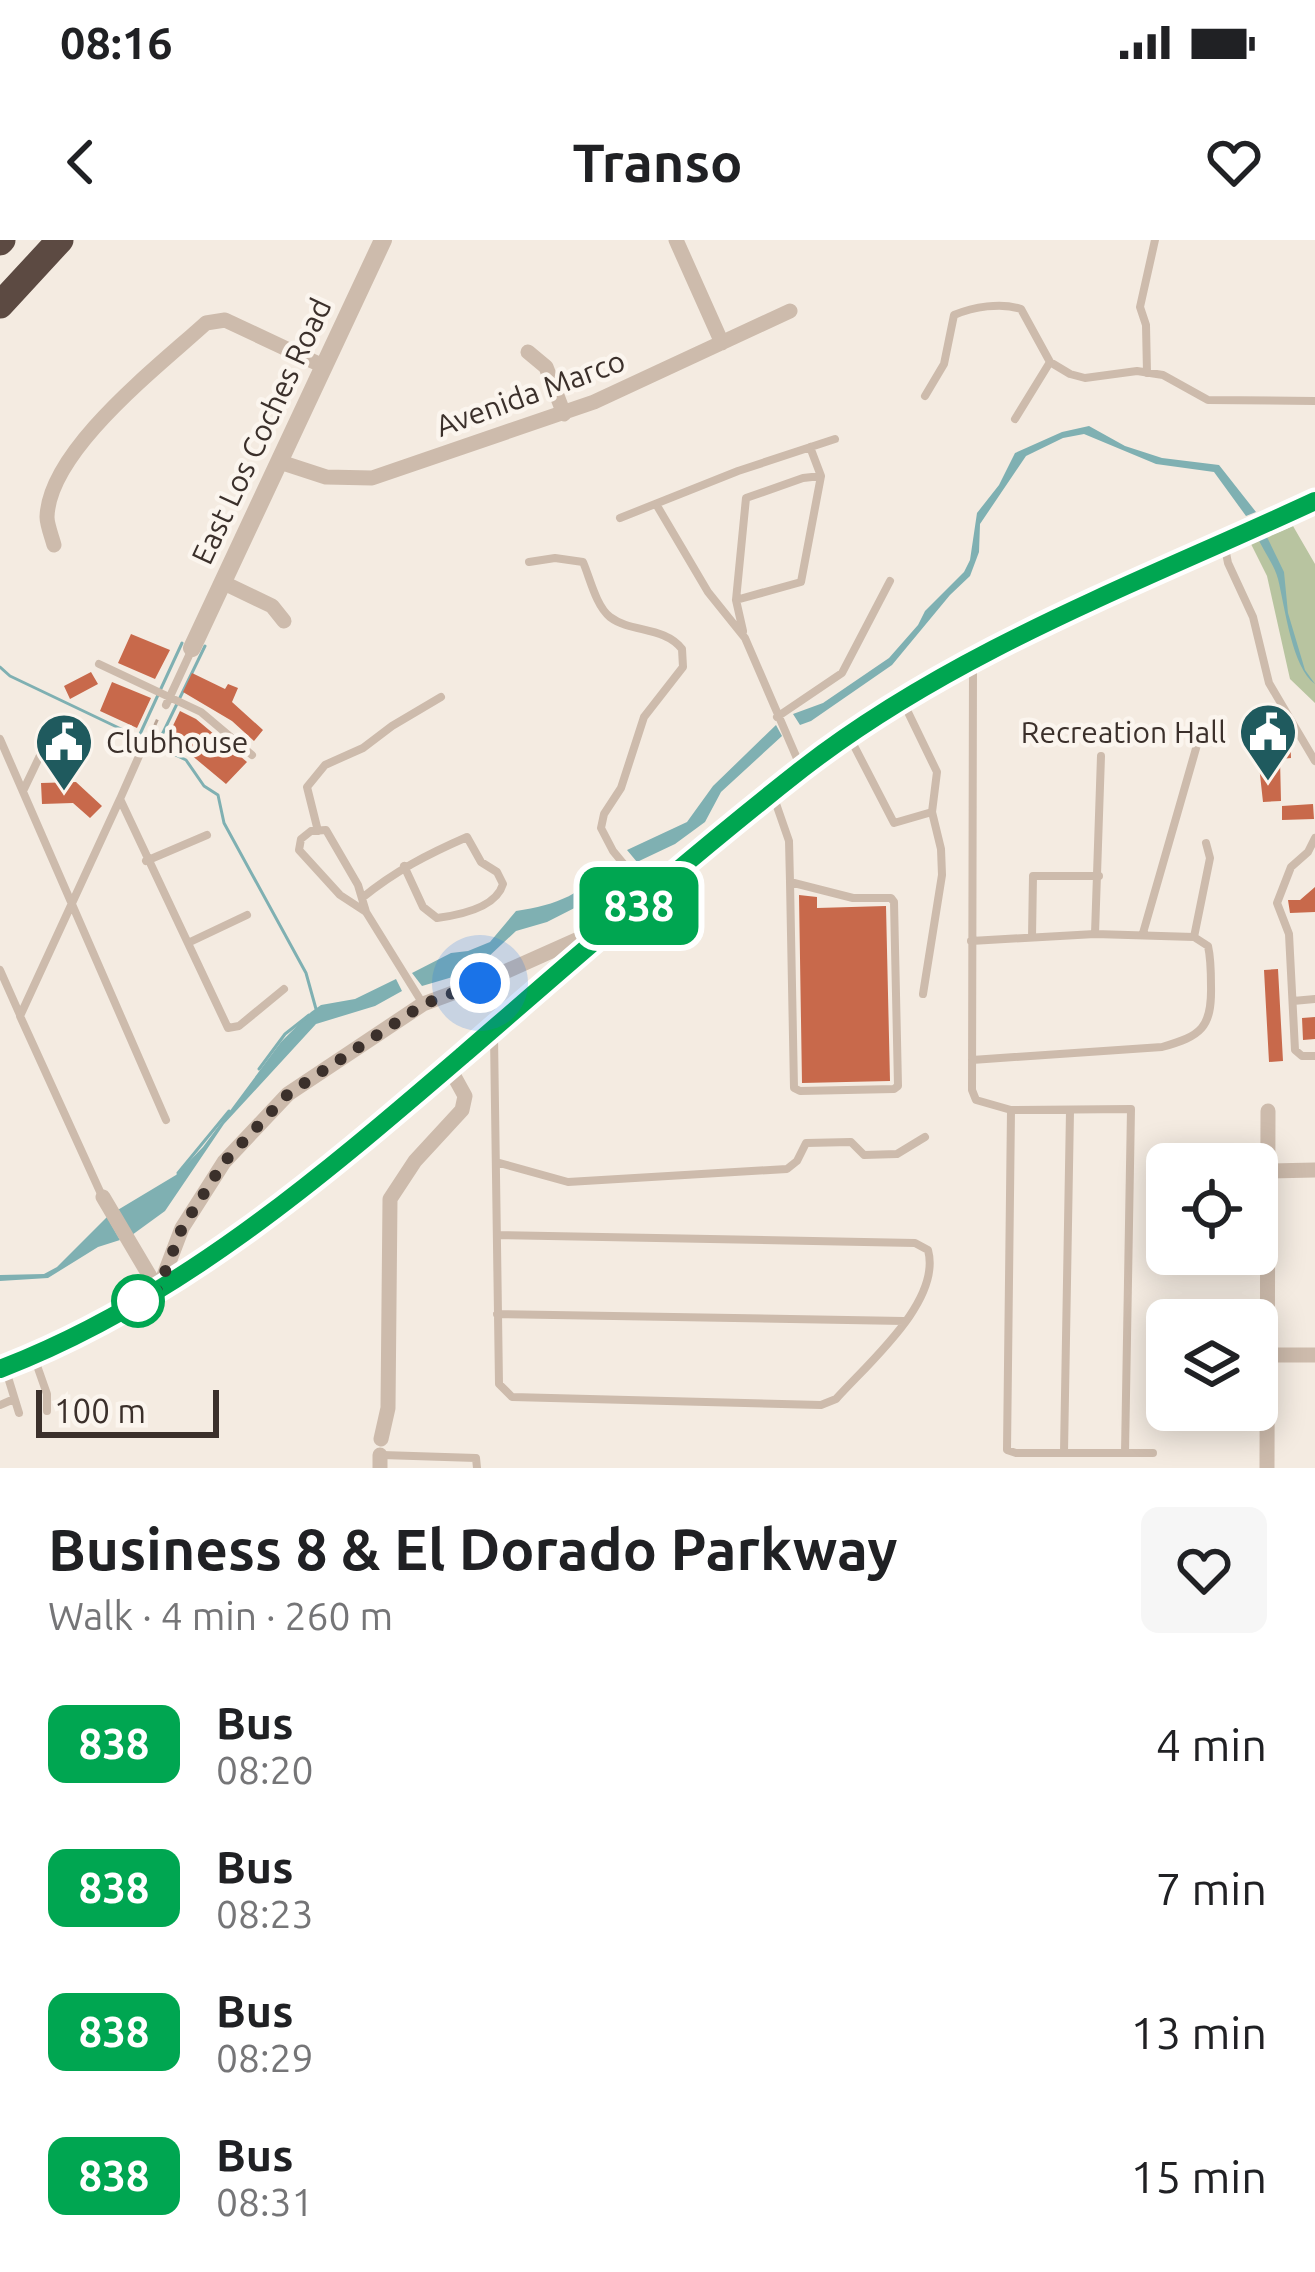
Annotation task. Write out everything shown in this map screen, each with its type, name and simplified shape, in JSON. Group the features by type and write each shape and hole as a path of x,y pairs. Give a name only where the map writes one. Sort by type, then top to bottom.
{"highway":[{"path":"0,304 60,240"}],"main road":[{"path":"2,1368 158,1290 313,1184 772,794 850,736 973,660 1051,619 1221,550 1315,501"}],"street":[{"name":"East Los Coches Road","path":"192,647 383,240"},
{"path":"676,240 722,343"},
{"name":"Avenida Marco","path":"280,462 326,477 372,478 564,414 790,311"},
{"path":"54,545 47,518 51,503 86,434 206,322 225,320 323,366"},
{"path":"528,352 546,367 564,414"},
{"path":"224,583 272,606 284,621"},
{"path":"158,1290 182,1228 224,1162 288,1094 424,1004 625,919"},
{"path":"381,1454 388,1408 390,1199 415,1161 462,1110 465,1096 449,1067"},
{"path":"1268,1111 1268,1143"},
{"path":"1278,1171 1315,1170"},
{"path":"103,1197 158,1290"},
{"path":"1278,1355 1315,1355"},
{"path":"1267,1431 1267,1468"}],"lane":[{"path":"1147,373 1146,325 1140,307 1155,240"},
{"path":"925,396 944,364 954,315 968,309 1012,306 1021,309 1050,362 1085,378 1147,373 1163,375 1208,400 1315,401"},
{"path":"1015,419 1050,362"},
{"path":"620,518 835,439"},
{"path":"736,600 801,582 821,476 810,447"},
{"path":"802,770 745,638 736,600 746,498 821,476"},
{"path":"656,503 708,592 745,638"},
{"path":"1221,550 1253,617 1268,683 1315,761"},
{"path":"529,562 555,557 584,562 612,619 670,637 684,654 683,667 644,717 621,788 601,828 651,896"},
{"path":"777,717 842,673 890,580"},
{"path":"168,700 192,647"},
{"path":"973,660 971,941 976,1100 1011,1110 1131,1109 1125,1453"},
{"path":"99,664 201,712 253,755"},
{"path":"318,831 307,787 326,764 363,748 441,698"},
{"path":"903,703 937,772 932,812 943,875 922,994"},
{"path":"23,790 57,720"},
{"path":"850,736 894,823 932,812"},
{"path":"1143,933 1198,738"},
{"path":"0,739 166,1120"},
{"path":"20,1016 141,753"},
{"path":"1096,934 1101,756"},
{"path":"772,794 789,841 794,1088 893,1089 898,1086 894,902 891,898 836,896 790,882"},
{"path":"120,799 228,1028 238,1026 284,989"},
{"path":"366,912 340,896 299,850 301,839 326,830 366,912 424,1004"},
{"path":"148,859 206,835"},
{"path":"362,898 404,866 467,837 481,862 497,872 503,884 489,903 437,918 423,907 404,866"},
{"path":"1313,1056 1295,1050 1289,934 1277,903 1291,867 1312,851 1315,838"},
{"path":"1194,937 1210,858 1206,843"},
{"path":"1032,937 1034,876 1099,876"},
{"path":"190,942 247,915"},
{"path":"971,941 1143,933 1194,937 1208,946 1212,1012 1206,1025 1186,1040 1162,1047 972,1060"},
{"path":"0,970 103,1197"},
{"path":"1292,1001 1315,999"},
{"path":"494,1028 497,1314 499,1384 504,1394 820,1405 836,1399 905,1321 925,1294 932,1263 928,1250 915,1244 497,1235"},
{"path":"1011,1110 1006,1450 1153,1453"},
{"path":"1064,1452 1070,1111"},
{"path":"496,1162 568,1181 743,1172 788,1169 806,1143 851,1142 864,1155 897,1154 925,1137"},
{"path":"497,1314 905,1321"},
{"path":"34,1356 47,1394 47,1411"},
{"path":"2,1368 19,1413"},
{"path":"0,1405 14,1399"},
{"path":"381,1454 476,1458 477,1468"}],"path":[{"path":"141,753 159,716"}],"green space":[{"path":"1293,526 1315,564 1315,703 1290,679 1267,576 1251,544"}],"water":[{"path":"1089,426 1125,446 1162,458 1219,465 1256,512 1246,516 1214,472 1156,464 1084,434 1063,438 1026,456 980,524 979,552 970,576 892,665 800,725 793,714 823,703 889,658 925,611 964,572 977,513 999,485 1015,453 1062,432"},
{"path":"1265,533 1284,572 1288,613 1305,670 1315,684 1300,665 1295,651 1276,573 1257,536"},
{"path":"776,725 782,736 721,792 705,822 675,844 637,862 627,850 687,822 713,786"},
{"path":"611,861 619,875 600,895 547,922 516,931 486,959 456,976 422,986 412,973 451,953 490,942 516,911 569,896"},
{"path":"396,979 402,991 375,1006 316,1024 224,1124 165,1211 132,1235 116,1211 176,1175 203,1147 281,1042 311,1012 321,1005 355,999"},
{"path":"107,1217 120,1240 98,1247 48,1278 0,1281 0,1275 44,1274 57,1267"}],"building":[{"path":"131,634 170,650 155,679 118,663"},
{"path":"91,672 98,684 70,699 64,686"},
{"path":"192,673 225,689 228,684 238,688 232,702 263,730 254,741 232,721 183,692"},
{"path":"112,682 151,698 137,728 100,711"},
{"path":"180,711 247,762 226,784 184,749 189,743 169,734"},
{"path":"1290,736 1291,758 1280,759 1281,801 1263,802 1256,738"},
{"name":"Clubhouse","path":"76,782 102,806 90,818 73,803 42,804 41,783"},
{"path":"1313,804 1314,819 1282,820 1282,806"},
{"path":"1315,887 1315,912 1290,913 1288,900 1300,900"},
{"path":"799,895 817,897 817,908 886,906 890,1081 802,1083"},
{"path":"1278,969 1283,1061 1269,1062 1264,970"},
{"path":"1315,1017 1315,1039 1303,1040 1302,1018"}],"waterway":[{"path":"140,734 182,643"},
{"path":"157,745 205,646"},
{"path":"0,667 186,760 204,786 218,795 224,823 306,973 316,1009"},
{"path":"259,1069 285,1034 309,1015"},
{"path":"178,1173 229,1111"}],"bus line":[{"name":"838","path":"0,1369 158,1290 313,1184 834,746 973,660 1051,619 1315,501"}],"place":[{"name":"Recreation Hall","path":"1268,783"},
{"name":"Clubhouse","path":"64,793"}],"route":[{"path":"138,1301 158,1290 182,1228 224,1162 288,1094 424,1004 480,983"}]}
